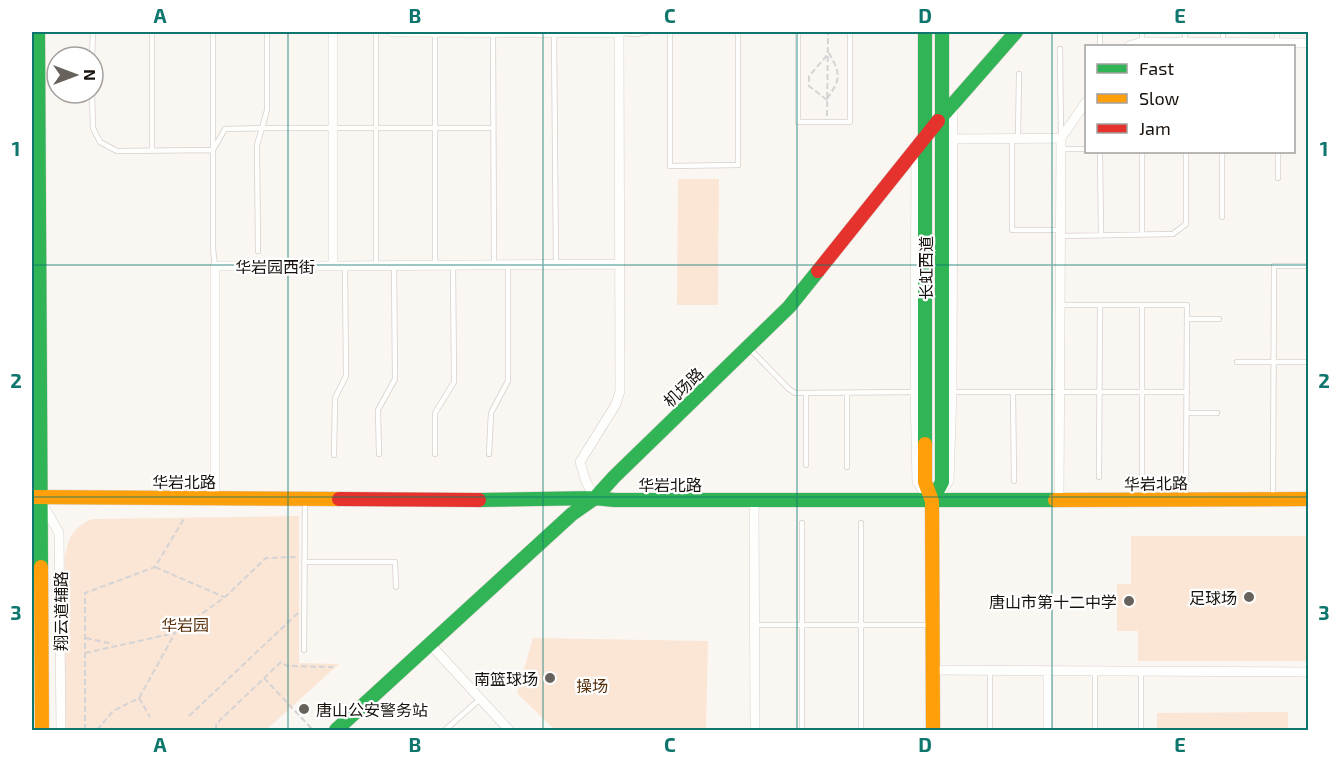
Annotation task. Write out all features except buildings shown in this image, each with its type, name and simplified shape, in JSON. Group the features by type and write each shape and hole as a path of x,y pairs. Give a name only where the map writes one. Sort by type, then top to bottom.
{"street":[{"path":"38,32 35,59 35,497 38,729"},
{"name":"华岩园西街","path":"215,498 216,266 333,266 333,32"},
{"path":"392,32 619,32 620,391 616,405 580,462 586,482 595,498"},
{"name":"长虹西道","path":"925,32 925,482 932,501 933,730"},
{"name":"长虹西道","path":"932,501 942,482 942,32"},
{"name":"机场路","path":"336,730 572,514 595,498 789,307 942,116 1016,32"},
{"path":"1132,45 1142,42 1223,45 1308,43"},
{"path":"1059,501 1060,149 1061,138 1085,103"},
{"path":"916,150 917,482 932,501 949,481 952,392 953,104"},
{"path":"953,139 1061,138"},
{"path":"333,266 620,264"},
{"name":"华岩北路","path":"35,497 932,501 1308,499"},
{"name":"翔云道辅路","path":"35,497 59,533 61,730"},
{"path":"754,500 755,730"},
{"path":"429,643 509,730"},
{"path":"933,670 1308,672"},
{"path":"1048,671 1048,730"}],"lane":[{"path":"152,32 152,150"},
{"path":"213,32 213,249 216,266"},
{"path":"258,251 258,145 267,110 267,32"},
{"path":"376,32 376,265"},
{"path":"435,32 435,265"},
{"path":"493,32 494,265"},
{"path":"554,32 556,265"},
{"path":"619,32 637,34 647,32"},
{"path":"670,32 670,166 738,165 738,32"},
{"path":"798,32 798,122 850,122 850,32"},
{"path":"1142,32 1142,42"},
{"path":"1185,32 1185,44"},
{"path":"1223,32 1223,45"},
{"path":"1277,32 1277,45"},
{"path":"1060,49 1061,138"},
{"path":"1019,74 1012,230 1101,235 1173,234 1186,224 1186,153"},
{"path":"92,105 93,128 100,142 117,151 213,150"},
{"path":"213,150 225,129 493,128"},
{"path":"1060,149 1085,149"},
{"path":"1100,153 1101,235"},
{"path":"1142,153 1142,235"},
{"path":"1222,153 1222,217"},
{"path":"1278,153 1278,178"},
{"path":"379,454 378,410 395,379 394,265"},
{"path":"435,454 435,413 454,382 453,265"},
{"path":"489,454 491,413 508,381 508,265"},
{"path":"334,455 335,398 346,376 345,266"},
{"path":"1273,500 1274,266 1308,266"},
{"path":"1060,305 1187,305 1186,499"},
{"path":"1099,477 1100,305"},
{"path":"1142,305 1142,477"},
{"path":"1187,320 1219,320"},
{"path":"748,347 795,393 915,392"},
{"path":"1237,362 1308,362"},
{"path":"952,392 1187,392"},
{"path":"806,393 806,465"},
{"path":"847,393 847,467"},
{"path":"1013,393 1014,481"},
{"path":"1187,413 1217,413"},
{"path":"304,650 305,498"},
{"path":"802,523 802,730"},
{"path":"861,523 861,730"},
{"path":"304,559 395,562 396,587"},
{"path":"755,625 932,625"},
{"path":"990,671 990,730"},
{"path":"1095,671 1095,730"},
{"path":"1141,671 1141,730"},
{"path":"445,730 480,699"}],"path":[{"path":"827,122 828,32"},
{"path":"827,100 809,86 809,76 829,53"},
{"path":"827,100 839,76 829,53"},
{"path":"86,730 85,593 155,567 185,517"},
{"path":"85,653 175,633 225,597 266,558 304,559"},
{"path":"155,567 225,597"},
{"path":"189,716 304,606"},
{"path":"97,730 113,711 139,698 175,633"},
{"path":"85,638 116,645"},
{"path":"216,730 216,724 281,662 287,666 333,667"},
{"path":"264,678 313,730"},
{"path":"139,698 150,717"}],"green space":[{"path":"678,179 719,179 718,305 677,305"},
{"name":"华岩园","path":"299,516 299,663 339,664 266,730 63,730 65,557 70,538 81,525 93,519"},
{"path":"1131,536 1308,536 1308,661 1138,661 1138,631 1117,631 1117,584 1131,584"},
{"name":"操场","path":"533,638 708,641 706,730 555,730 517,693"},
{"path":"1288,712 1288,730 1157,730 1157,713"}],"traffic: fast":[{"path":"38,32 41,567"},
{"path":"925,32 925,444"},
{"path":"932,501 942,482 942,32"},
{"path":"938,121 1016,32"},
{"path":"336,730 572,514 595,498 789,307 818,271"},
{"path":"479,500 595,498 614,500 1055,500"}],"traffic: slow":[{"path":"925,444 925,482 932,501 933,730"},
{"path":"32,497 339,499"},
{"path":"1055,500 1308,499"},
{"path":"41,567 42,730"}],"traffic: jam":[{"path":"818,271 938,121"},
{"path":"339,499 479,500"}],"place":[{"name":"足球场","path":"1249,597"},
{"name":"唐山市第十二中学","path":"1129,601"},
{"name":"南篮球场","path":"550,678"},
{"name":"唐山公安警务站","path":"304,709"}]}
